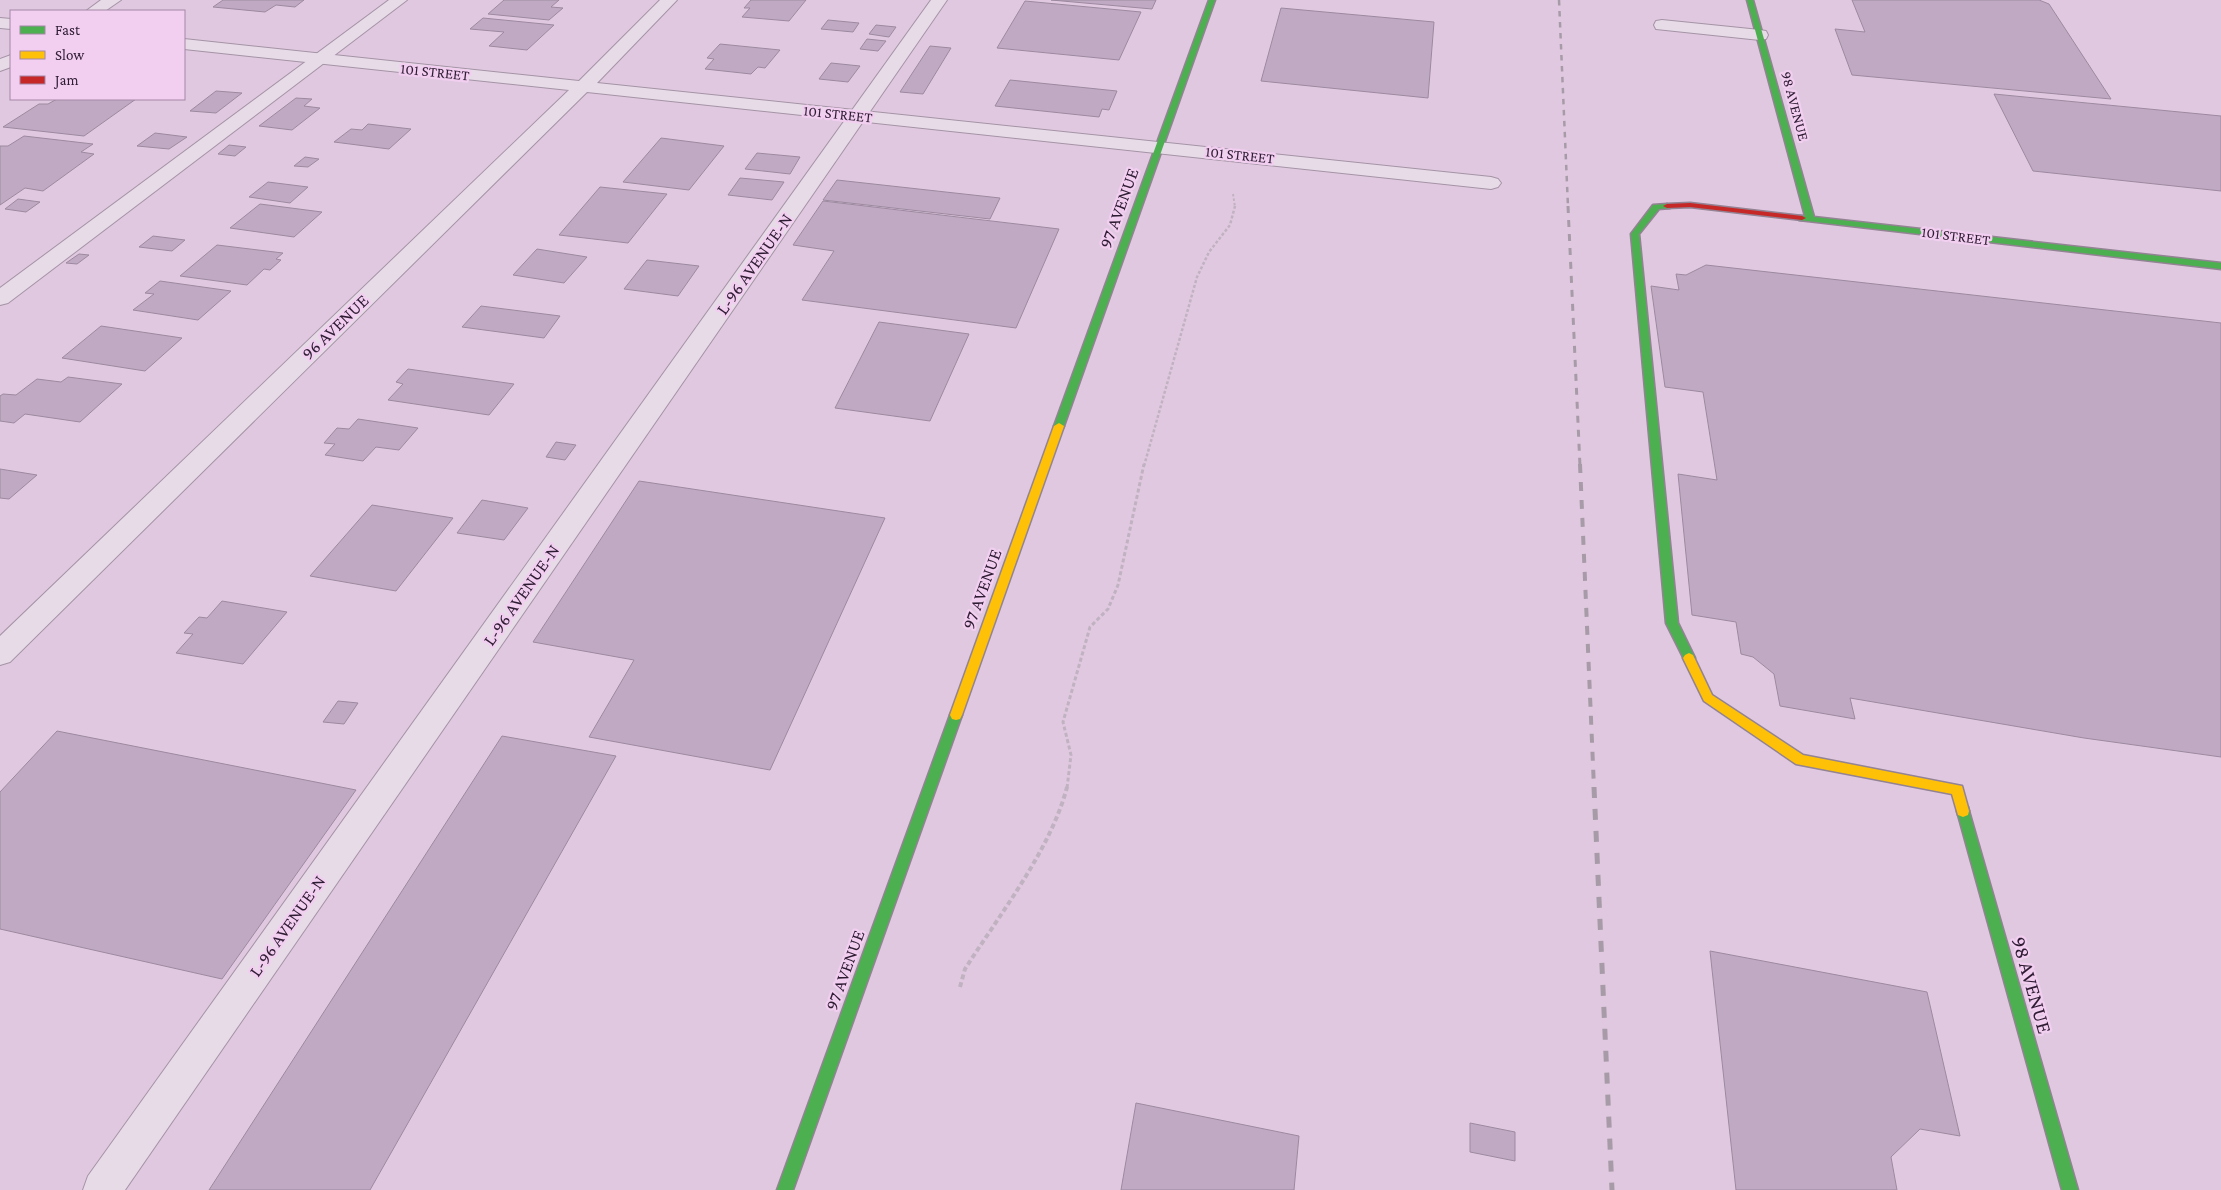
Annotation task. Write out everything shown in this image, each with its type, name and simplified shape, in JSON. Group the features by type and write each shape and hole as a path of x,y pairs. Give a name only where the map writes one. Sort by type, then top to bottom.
{"street":[{"path":"96,10 113,0"},
{"path":"0,298 399,0"},
{"name":"96 AVENUE","path":"0,654 582,88 669,0"},
{"name":"L-96 AVENUE-N","path":"102,1190 939,0"},
{"name":"97 AVENUE","path":"785,1190 1212,0"},
{"name":"98 AVENUE","path":"1750,0 1810,219"},
{"path":"1662,25 1760,35"},
{"name":"101 STREET","path":"185,44 582,88 1160,146 1492,183"},
{"name":"101 STREET","path":"1958,790 1800,760 1708,698 1672,623 1635,234 1656,207 1690,205 2221,266"},
{"name":"98 AVENUE","path":"1958,790 2070,1190"}],"path":[{"path":"960,987 965,969 1036,857 1060,814 1069,780 1070,755 1063,722 1090,627 1108,609 1118,585 1145,461 1197,277 1202,262 1224,236 1232,222 1235,202 1232,191"}],"building":[{"path":"223,0 304,0 295,7 276,5 265,12 213,7"},
{"path":"504,0 559,0 551,7 563,8 549,20 488,14"},
{"path":"751,0 806,0 789,21 742,17 750,8 744,8"},
{"path":"1051,0 1156,0 1152,9"},
{"path":"1852,0 2039,0 2049,4 2111,99 1852,75 1835,29 1865,32"},
{"path":"1025,1 1141,12 1119,60 997,48"},
{"path":"1281,8 1434,22 1428,98 1261,81"},
{"path":"483,18 554,25 527,50 489,46 504,32 470,29"},
{"path":"828,20 859,23 853,32 821,29"},
{"path":"876,25 896,27 889,37 869,34"},
{"path":"867,39 886,41 878,51 860,49"},
{"path":"720,44 780,50 765,68 758,67 751,74 705,69 714,59 707,58"},
{"path":"930,46 951,48 923,94 900,92"},
{"path":"831,63 860,66 848,82 819,79"},
{"path":"1010,80 1117,91 1109,110 1102,109 1099,117 995,106"},
{"path":"216,91 242,93 216,113 190,111"},
{"path":"1994,94 2221,116 2221,191 2033,171"},
{"path":"296,98 312,99 304,106 320,108 292,130 259,126"},
{"path":"55,100 135,100 84,136 3,127 39,104 48,104"},
{"path":"368,124 411,129 389,149 334,142 351,129 362,130"},
{"path":"155,133 187,137 169,149 137,146"},
{"path":"24,136 93,144 81,152 94,154 43,191 25,188 0,205 0,146 8,146"},
{"path":"661,138 724,146 689,190 623,182"},
{"path":"229,145 246,147 235,156 218,154"},
{"path":"757,153 800,157 790,174 745,169"},
{"path":"305,157 319,159 308,167 294,166"},
{"path":"740,178 784,182 772,200 728,195"},
{"path":"837,180 1000,198 990,219 823,200"},
{"path":"268,182 308,187 290,203 249,197"},
{"path":"600,187 667,194 628,243 559,235"},
{"path":"18,199 40,202 26,212 5,209"},
{"path":"823,201 1059,229 1016,328 802,300 834,251 793,245"},
{"path":"260,204 322,212 294,237 230,228"},
{"path":"153,236 185,240 172,251 139,247"},
{"path":"217,245 283,253 276,259 281,260 270,270 264,269 247,285 180,276"},
{"path":"537,249 587,257 564,283 513,275"},
{"path":"79,254 89,255 77,264 66,263"},
{"path":"647,260 699,266 678,296 624,289"},
{"path":"1706,265 2221,323 2221,757 2084,738 1850,698 1855,719 1780,706 1774,674 1753,657 1741,654 1736,622 1692,615 1678,474 1717,480 1703,392 1665,387 1651,286 1679,290 1676,274 1686,275"},
{"path":"160,281 231,291 198,320 133,310 154,294 145,293"},
{"path":"481,306 560,316 544,338 462,327"},
{"path":"879,322 969,334 930,421 835,408"},
{"path":"101,326 182,338 145,371 62,358"},
{"path":"408,369 514,384 489,415 388,400 403,384 396,382"},
{"path":"68,377 122,384 80,422 25,414 14,423 0,421 0,396 3,394 16,395 37,379 61,382"},
{"path":"358,419 418,428 399,450 376,447 363,461 325,455 335,444 324,443 337,428 349,429"},
{"path":"556,442 576,445 565,460 546,457"},
{"path":"0,469 37,475 9,499 0,498"},
{"path":"639,481 885,518 770,770 589,737 634,660 533,642"},
{"path":"482,500 528,508 504,540 457,533"},
{"path":"372,505 453,518 396,591 310,576"},
{"path":"222,601 287,612 243,664 176,653 193,634 184,633 199,617 207,618"},
{"path":"338,701 358,703 344,724 323,722"},
{"path":"57,731 356,790 222,979 0,929 0,792"},
{"path":"502,736 616,756 370,1190 209,1190"},
{"path":"1710,951 1927,992 1960,1136 1920,1129 1891,1157 1897,1190 1736,1190"},
{"path":"1136,1103 1299,1136 1294,1190 1121,1190"},
{"path":"1470,1123 1515,1132 1515,1161 1470,1152"}],"railway":[{"path":"1559,0 1568,207"},
{"path":"1568,206 1580,466"},
{"path":"1580,464 1594,788"},
{"path":"1594,787 1612,1190"}],"traffic: fast":[{"path":"1059,426 1212,0"},
{"path":"1750,0 1810,219"},
{"path":"1667,206 1656,207 1635,234 1672,623 1689,658"},
{"path":"1802,218 2221,266"},
{"path":"785,1190 956,715"},
{"path":"1963,811 2070,1190"}],"traffic: slow":[{"path":"956,715 1059,426"},
{"path":"1689,658 1708,698 1800,760 1957,790 1963,811"}],"traffic: jam":[{"path":"1667,206 1690,205 1802,218"}]}
